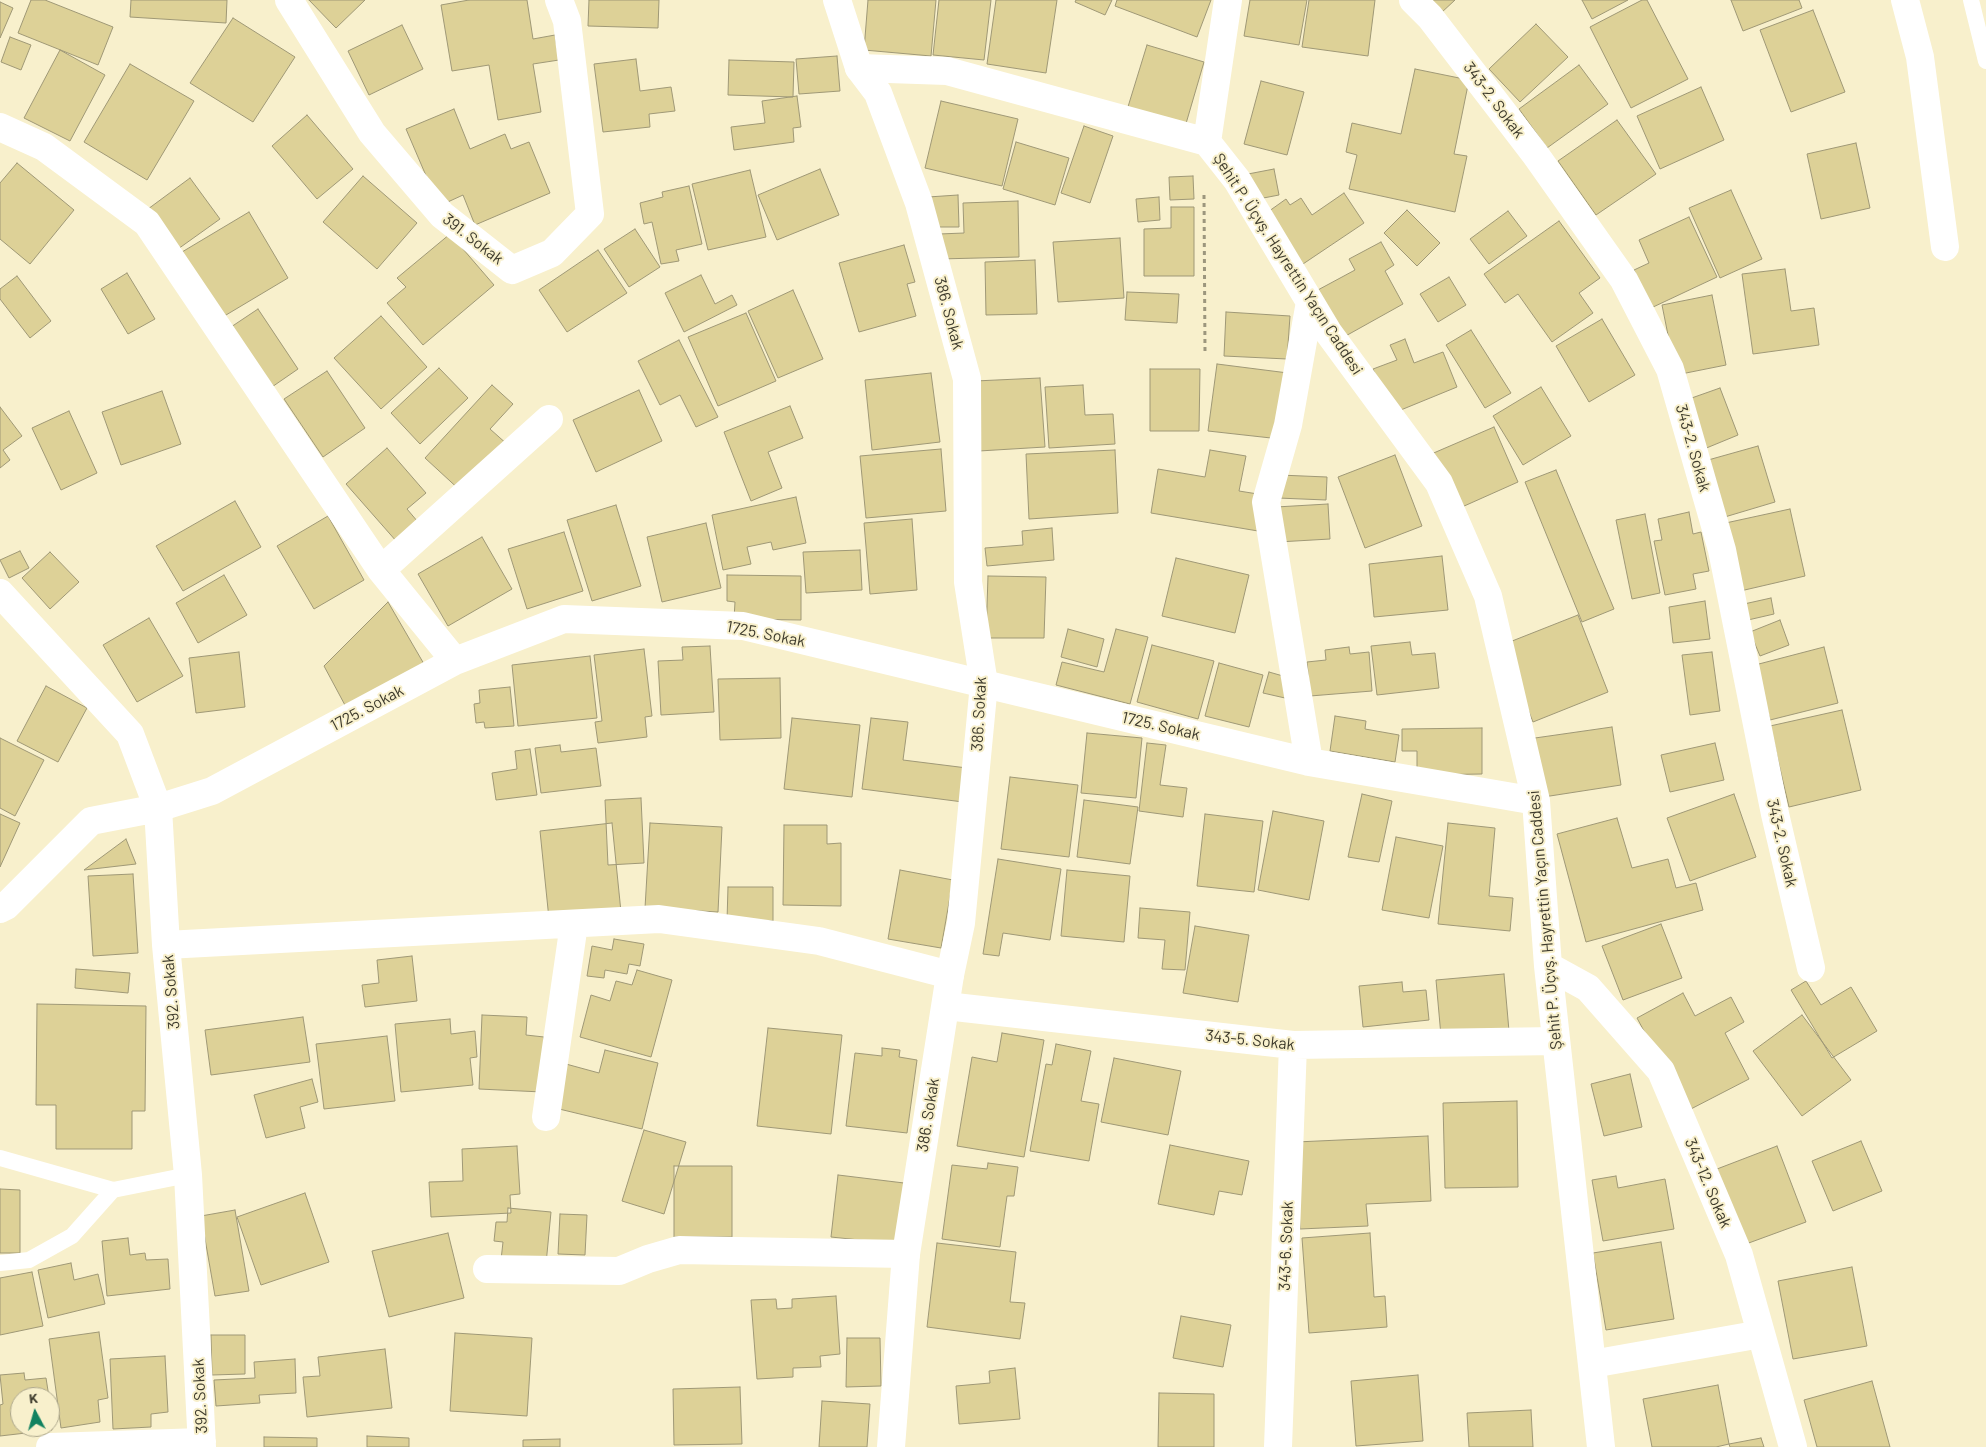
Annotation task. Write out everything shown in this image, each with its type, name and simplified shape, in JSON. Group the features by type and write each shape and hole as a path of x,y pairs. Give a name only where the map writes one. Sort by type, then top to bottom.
{"street":[{"name":"391. Sokak","path":"290,0 372,133 442,215 512,270 552,253 590,214 567,21 559,0"},
{"name":"386. Sokak","path":"837,0 859,68 878,93 919,204 967,379 968,582 984,684 961,923 950,975 906,1254 891,1447"},
{"name":"Şehit P. Üçvş. Hayrettin Yaçın Caddesi","path":"1228,0 1207,142 1237,180 1328,332 1439,483 1488,596 1536,801 1548,966 1601,1447"},
{"name":"343-2. Sokak","path":"1413,0 1430,17 1536,154 1618,272 1670,369 1722,550 1775,814 1811,968"},
{"path":"1905,0 1920,57 1945,247"},
{"path":"859,68 947,71 1207,142"},
{"path":"0,127 44,147 147,223 381,570 455,661"},
{"path":"1309,762 1266,502 1288,424 1310,302"},
{"path":"381,570 549,419"},
{"name":"392. Sokak","path":"0,593 130,734 158,808 166,945 188,1175 202,1444"},
{"name":"1725. Sokak","path":"0,909 6,906 91,821 158,808 212,791 455,661 564,618 743,626 1309,762 1536,801"},
{"path":"166,945 659,919 819,942 950,975"},
{"path":"546,1117 574,924"},
{"name":"343-12. Sokak","path":"1548,966 1588,988 1661,1070 1739,1255 1793,1447"},
{"name":"343-5. Sokak","path":"946,1006 1293,1045 1556,1040"},
{"name":"343-6. Sokak","path":"1278,1447 1293,1045"},
{"path":"487,1269 619,1271 648,1259 679,1250 906,1254"},
{"path":"1592,1364 1761,1334"},
{"path":"50,1447 202,1444"}],"lane":[{"path":"1971,0 1986,61"},
{"path":"0,1158 113,1190 188,1175"},
{"path":"0,1263 29,1260 72,1236 113,1190"}],"path":[{"path":"1205,352 1204,198 1207,142"}],"building":[{"path":"31,0 45,0 113,27 98,65 18,33"},
{"path":"131,0 227,0 226,23 130,17"},
{"path":"309,0 365,0 336,28"},
{"path":"469,0 527,0 533,39 555,35 559,60 533,64 541,112 498,120 489,65 452,71 441,5"},
{"path":"589,0 659,0 658,28 588,26"},
{"path":"868,0 936,0 931,56 864,50"},
{"path":"939,0 991,0 984,60 933,55"},
{"path":"996,0 1057,0 1046,73 987,64"},
{"path":"1076,0 1112,0 1105,15 1075,2"},
{"path":"1117,0 1211,0 1197,37 1115,6"},
{"path":"1250,0 1307,0 1299,45 1244,36"},
{"path":"1309,0 1375,0 1368,56 1302,47"},
{"path":"1429,0 1455,0 1441,13"},
{"path":"1582,0 1628,0 1592,19"},
{"path":"1642,0 1647,0 1688,79 1631,108 1590,27"},
{"path":"1731,0 1799,0 1802,8 1743,31"},
{"path":"0,2 13,8 0,38"},
{"path":"1813,10 1845,92 1791,112 1760,30"},
{"path":"233,18 295,57 253,122 190,83"},
{"path":"1536,24 1568,57 1520,102 1489,69"},
{"path":"402,25 423,69 369,95 348,51"},
{"path":"10,37 31,45 21,70 1,62"},
{"path":"1147,45 1204,62 1185,127 1127,110"},
{"path":"60,50 105,75 70,141 24,118"},
{"path":"837,56 840,91 799,94 796,59"},
{"path":"636,59 640,91 671,87 675,111 649,114 650,127 603,132 594,64"},
{"path":"729,60 794,62 793,97 728,95"},
{"path":"130,64 194,101 147,180 84,142"},
{"path":"1579,65 1608,104 1547,148 1519,109"},
{"path":"1415,69 1469,80 1454,154 1467,156 1455,212 1349,189 1357,155 1346,152 1352,123 1401,134"},
{"path":"1261,81 1304,92 1287,155 1244,144"},
{"path":"1701,87 1724,140 1660,169 1637,116"},
{"path":"797,96 801,127 793,128 794,142 734,150 731,127 765,123 762,101"},
{"path":"941,101 1018,119 1002,186 925,168"},
{"path":"454,109 470,149 505,134 511,149 529,142 550,193 475,225 463,195 439,206 406,129"},
{"path":"307,115 353,169 317,199 272,146"},
{"path":"1617,120 1656,174 1596,215 1558,161"},
{"path":"1084,126 1113,136 1090,203 1061,193"},
{"path":"1016,142 1069,158 1055,205 1003,189"},
{"path":"1856,143 1870,208 1821,219 1807,154"},
{"path":"17,163 74,210 30,264 0,239 0,183"},
{"path":"820,169 839,215 777,240 758,195"},
{"path":"1274,169 1279,195 1253,200 1248,174"},
{"path":"750,170 766,237 708,250 692,184"},
{"path":"363,176 417,223 377,269 323,222"},
{"path":"1193,176 1194,199 1170,200 1169,177"},
{"path":"190,178 220,219 178,249 148,209"},
{"path":"689,186 702,244 676,250 679,261 661,264 652,222 644,224 640,203 663,197 662,192"},
{"path":"1731,190 1762,259 1720,278 1689,208"},
{"path":"1344,193 1364,223 1300,266 1265,214 1286,199 1290,205 1301,198 1312,215"},
{"path":"958,195 959,227 929,227 928,197"},
{"path":"1159,197 1160,220 1138,222 1136,199"},
{"path":"1018,201 1019,257 939,259 939,234 964,233 963,203"},
{"path":"1171,207 1194,207 1194,276 1144,276 1144,229 1171,228"},
{"path":"1407,210 1440,243 1417,266 1384,233"},
{"path":"1508,211 1527,236 1489,264 1470,239"},
{"path":"249,212 288,278 221,318 182,252"},
{"path":"1689,217 1717,277 1651,308 1634,270 1649,263 1639,240"},
{"path":"1559,221 1600,278 1579,293 1593,313 1552,342 1518,294 1505,303 1484,274"},
{"path":"635,229 660,267 629,287 604,249"},
{"path":"450,234 494,285 423,345 387,303 406,287 397,278"},
{"path":"1120,238 1124,298 1058,302 1053,242"},
{"path":"1381,242 1394,265 1385,271 1403,304 1342,338 1316,291 1355,270 1349,259"},
{"path":"904,245 915,282 907,284 916,316 859,332 839,263"},
{"path":"598,250 627,293 567,332 539,290"},
{"path":"1035,260 1037,314 986,315 985,262"},
{"path":"1785,269 1791,311 1814,308 1819,345 1753,354 1742,274"},
{"path":"127,273 155,319 128,334 101,289"},
{"path":"701,275 715,304 732,295 737,305 684,332 665,293"},
{"path":"17,276 51,321 30,338 0,299 0,289"},
{"path":"1449,277 1466,305 1438,322 1420,294"},
{"path":"793,290 823,359 778,378 748,311"},
{"path":"1127,292 1179,294 1177,323 1125,320"},
{"path":"1712,295 1726,365 1676,375 1662,305"},
{"path":"258,309 298,369 269,389 228,329"},
{"path":"1226,312 1290,316 1287,359 1224,356"},
{"path":"746,313 776,381 718,406 688,337"},
{"path":"381,316 427,367 381,409 334,358"},
{"path":"1602,319 1635,375 1589,402 1556,346"},
{"path":"1471,330 1511,393 1485,408 1446,345"},
{"path":"1405,339 1414,363 1443,352 1457,387 1391,414 1373,369 1397,360 1390,345"},
{"path":"679,340 718,417 696,427 680,395 660,405 638,361"},
{"path":"1217,364 1288,373 1280,439 1208,431"},
{"path":"439,368 468,398 420,444 391,413"},
{"path":"1150,369 1200,369 1199,431 1150,431"},
{"path":"327,371 365,428 323,457 284,399"},
{"path":"931,373 940,442 872,450 865,380"},
{"path":"1040,378 1045,447 979,451 975,381"},
{"path":"492,385 513,404 490,429 508,445 463,493 425,458"},
{"path":"1083,385 1085,415 1113,414 1115,444 1049,448 1045,387"},
{"path":"1541,387 1571,436 1523,465 1493,416"},
{"path":"1720,388 1738,435 1704,449 1686,400"},
{"path":"639,390 662,441 596,472 573,420"},
{"path":"162,391 181,444 121,465 102,412"},
{"path":"790,406 803,438 768,452 782,488 751,501 724,432"},
{"path":"0,407 22,436 3,450 10,460 0,468"},
{"path":"69,411 97,473 61,490 32,428"},
{"path":"1494,427 1518,482 1453,511 1429,455"},
{"path":"1758,446 1775,502 1718,519 1701,462"},
{"path":"387,448 426,493 407,509 418,522 397,542 346,484"},
{"path":"941,449 946,511 866,518 860,456"},
{"path":"1115,450 1118,513 1029,519 1026,454"},
{"path":"1210,450 1246,456 1239,491 1264,495 1258,531 1151,513 1158,469 1205,477"},
{"path":"1395,455 1422,526 1365,548 1338,477"},
{"path":"1556,470 1614,609 1582,622 1525,482"},
{"path":"1279,475 1327,477 1326,500 1278,498"},
{"path":"796,497 806,543 773,550 771,542 747,547 751,564 723,570 712,515"},
{"path":"235,501 261,547 183,591 156,546"},
{"path":"1328,504 1330,539 1278,542 1276,507"},
{"path":"616,505 641,586 592,601 567,520"},
{"path":"1790,509 1805,576 1736,592 1721,524"},
{"path":"1689,512 1693,534 1701,532 1709,571 1693,574 1696,589 1665,595 1654,541 1662,540 1658,519"},
{"path":"1645,514 1660,593 1632,599 1616,520"},
{"path":"328,516 364,580 314,609 277,546"},
{"path":"912,519 917,590 870,594 864,523"},
{"path":"706,523 721,588 662,602 647,537"},
{"path":"1052,528 1054,560 987,566 985,548 1023,545 1022,531"},
{"path":"564,532 583,591 527,609 508,549"},
{"path":"482,537 512,589 448,626 418,574"},
{"path":"860,550 862,590 806,593 803,552"},
{"path":"20,551 29,568 9,578 0,560"},
{"path":"50,552 79,582 50,609 22,578"},
{"path":"1442,556 1448,610 1374,617 1369,564"},
{"path":"1176,558 1249,575 1235,633 1162,616"},
{"path":"224,575 247,615 198,643 176,603"},
{"path":"727,575 801,576 801,620 734,619 735,602 727,601"},
{"path":"988,576 1046,577 1044,638 986,638"},
{"path":"1771,598 1774,614 1748,620 1744,604"},
{"path":"1705,601 1710,639 1673,643 1669,607"},
{"path":"388,602 424,664 346,707 324,666"},
{"path":"1578,615 1608,692 1533,722 1502,645"},
{"path":"149,618 183,676 137,702 103,645"},
{"path":"1780,620 1789,645 1760,656 1750,632"},
{"path":"1068,629 1104,639 1097,667 1061,657"},
{"path":"1116,629 1148,637 1130,704 1056,685 1062,662 1104,672"},
{"path":"1410,642 1412,655 1435,653 1439,688 1377,695 1371,646"},
{"path":"1152,645 1214,661 1198,719 1137,702"},
{"path":"710,646 714,712 661,715 658,661 683,660 682,647"},
{"path":"1349,647 1350,654 1369,652 1372,691 1310,696 1307,662 1326,660 1325,650"},
{"path":"1824,647 1838,703 1770,720 1755,665"},
{"path":"644,649 652,716 645,717 647,737 598,743 595,722 602,721 594,655"},
{"path":"239,652 245,707 196,713 189,658"},
{"path":"1712,652 1720,711 1690,715 1682,655"},
{"path":"590,656 597,718 518,726 512,665"},
{"path":"1219,663 1263,675 1249,727 1205,716"},
{"path":"1269,672 1290,678 1285,698 1263,693"},
{"path":"780,678 781,738 720,740 718,679"},
{"path":"46,686 87,708 58,762 17,741"},
{"path":"510,687 514,726 485,728 484,722 476,723 474,704 480,703 479,690"},
{"path":"1842,710 1861,790 1789,807 1770,726"},
{"path":"1335,716 1366,721 1365,729 1399,735 1395,762 1330,751"},
{"path":"792,718 860,725 852,797 784,789"},
{"path":"871,718 908,722 903,760 967,768 963,802 862,789"},
{"path":"1612,727 1621,785 1537,798 1528,739"},
{"path":"1482,728 1482,774 1417,775 1417,751 1402,751 1402,729"},
{"path":"1087,733 1142,738 1136,798 1081,793"},
{"path":"0,738 44,760 15,816 0,808"},
{"path":"1147,743 1166,745 1160,785 1187,788 1183,817 1139,811"},
{"path":"1715,743 1724,780 1670,792 1661,755"},
{"path":"560,745 561,752 596,748 601,786 541,793 535,748"},
{"path":"530,749 537,795 496,800 492,773 517,769 515,751"},
{"path":"1010,777 1078,785 1069,857 1001,849"},
{"path":"1362,794 1392,801 1379,862 1348,857"},
{"path":"1734,794 1756,857 1690,881 1667,818"},
{"path":"641,798 644,863 608,865 605,800"},
{"path":"1084,800 1138,807 1130,864 1077,857"},
{"path":"1273,811 1324,821 1309,900 1258,890"},
{"path":"0,814 20,823 0,867"},
{"path":"1205,814 1263,821 1254,892 1197,886"},
{"path":"1617,818 1632,868 1668,859 1676,888 1696,883 1703,910 1586,942 1557,834"},
{"path":"612,823 621,912 549,919 540,831"},
{"path":"650,823 722,827 718,912 645,908"},
{"path":"1448,823 1495,828 1489,896 1513,898 1510,931 1438,924"},
{"path":"784,825 827,825 827,844 841,843 841,906 783,905"},
{"path":"1396,837 1443,846 1429,918 1382,910"},
{"path":"126,839 136,864 84,870"},
{"path":"998,859 1061,869 1050,940 1003,933 999,956 983,954"},
{"path":"900,870 953,880 941,948 888,939"},
{"path":"1067,870 1130,876 1124,942 1061,936"},
{"path":"133,874 138,953 93,956 88,876"},
{"path":"728,887 773,887 773,921 727,921"},
{"path":"1140,908 1190,912 1185,970 1162,969 1165,940 1138,938"},
{"path":"1661,924 1682,978 1623,1000 1602,946"},
{"path":"1195,926 1249,935 1238,1002 1183,993"},
{"path":"614,939 644,944 640,966 629,964 627,974 605,970 604,978 587,976 592,946 612,950"},
{"path":"412,956 417,1001 365,1007 362,985 379,983 377,960"},
{"path":"76,969 130,973 128,993 75,988"},
{"path":"637,970 672,980 651,1057 580,1037 591,995 610,1001 616,981 632,985"},
{"path":"1504,974 1509,1031 1441,1036 1436,980"},
{"path":"1806,981 1821,1005 1851,987 1877,1031 1832,1058 1791,990"},
{"path":"1402,982 1403,992 1426,990 1429,1020 1363,1027 1359,986"},
{"path":"1683,993 1695,1016 1731,997 1744,1022 1725,1033 1749,1079 1687,1111 1637,1018"},
{"path":"37,1004 146,1006 145,1111 132,1111 132,1149 56,1149 56,1105 36,1105"},
{"path":"482,1015 527,1017 526,1035 544,1037 542,1092 479,1089"},
{"path":"1802,1015 1851,1080 1802,1116 1753,1051"},
{"path":"303,1017 310,1062 211,1075 205,1030"},
{"path":"450,1019 451,1034 475,1031 477,1057 470,1058 473,1085 401,1092 395,1024"},
{"path":"768,1028 842,1035 831,1134 757,1126"},
{"path":"1002,1033 1044,1040 1024,1157 957,1146 972,1057 997,1062"},
{"path":"387,1036 395,1101 324,1109 316,1044"},
{"path":"1056,1044 1091,1051 1081,1101 1099,1104 1089,1161 1030,1151 1046,1064 1052,1065"},
{"path":"882,1048 900,1050 899,1057 917,1060 907,1133 846,1126 855,1053 882,1056"},
{"path":"605,1050 658,1063 642,1129 555,1108 566,1064 599,1073"},
{"path":"1114,1058 1181,1071 1168,1135 1101,1122"},
{"path":"1630,1074 1642,1127 1604,1136 1591,1084"},
{"path":"312,1079 318,1102 300,1107 305,1128 266,1138 254,1095"},
{"path":"1517,1101 1518,1187 1445,1188 1443,1103"},
{"path":"644,1130 686,1142 664,1214 622,1201"},
{"path":"1428,1136 1431,1201 1366,1204 1368,1226 1300,1229 1296,1142"},
{"path":"1861,1141 1882,1191 1833,1211 1812,1161"},
{"path":"1170,1145 1249,1161 1242,1195 1219,1191 1214,1215 1158,1204"},
{"path":"517,1146 520,1194 510,1195 511,1213 431,1217 429,1182 463,1181 462,1149"},
{"path":"1777,1146 1806,1222 1746,1244 1717,1169"},
{"path":"988,1163 1018,1167 1014,1196 1007,1196 1000,1247 942,1239 952,1165 987,1169"},
{"path":"674,1166 732,1166 732,1237 674,1237"},
{"path":"838,1175 904,1183 897,1244 831,1237"},
{"path":"1616,1176 1618,1188 1665,1179 1674,1229 1603,1241 1592,1180"},
{"path":"0,1189 20,1190 20,1253 0,1253"},
{"path":"305,1193 329,1262 261,1285 237,1217"},
{"path":"508,1208 551,1212 546,1264 501,1260 503,1242 494,1241 496,1222 507,1222"},
{"path":"235,1210 249,1291 215,1296 201,1216"},
{"path":"560,1214 587,1215 585,1255 558,1254"},
{"path":"448,1233 464,1298 389,1317 372,1251"},
{"path":"1370,1233 1374,1297 1385,1296 1387,1327 1309,1333 1302,1238"},
{"path":"128,1238 130,1255 145,1253 146,1260 168,1259 170,1289 107,1296 102,1241"},
{"path":"1661,1242 1674,1319 1606,1330 1593,1253"},
{"path":"937,1243 1016,1252 1010,1302 1025,1303 1020,1339 927,1327"},
{"path":"71,1263 74,1280 98,1274 105,1304 48,1318 38,1270"},
{"path":"1852,1267 1867,1346 1793,1359 1778,1281"},
{"path":"32,1272 43,1326 0,1335 0,1278"},
{"path":"836,1296 840,1354 820,1356 821,1367 793,1368 793,1377 757,1379 751,1300 776,1299 777,1309 792,1308 792,1299"},
{"path":"1181,1316 1231,1325 1223,1367 1173,1358"},
{"path":"99,1332 108,1398 98,1400 100,1422 61,1428 60,1387 55,1387 49,1339"},
{"path":"455,1333 532,1338 527,1416 450,1411"},
{"path":"211,1335 245,1335 245,1374 212,1375"},
{"path":"847,1338 880,1338 881,1386 846,1387"},
{"path":"385,1349 392,1408 307,1417 303,1377 320,1376 318,1357"},
{"path":"165,1356 168,1412 151,1414 151,1427 113,1429 110,1359"},
{"path":"295,1359 296,1393 259,1395 260,1403 216,1406 214,1380 255,1378 254,1362"},
{"path":"1015,1368 1020,1419 959,1424 956,1386 990,1383 989,1371"},
{"path":"24,1373 25,1380 46,1378 47,1387 10,1387 10,1435 0,1436 0,1405 3,1404 0,1375"},
{"path":"1418,1375 1423,1441 1356,1446 1351,1381"},
{"path":"1872,1381 1890,1447 1817,1447 1804,1400"},
{"path":"1718,1385 1729,1444 1716,1447 1652,1447 1643,1399"},
{"path":"740,1387 742,1444 674,1445 673,1389"},
{"path":"1159,1393 1214,1394 1214,1447 1158,1447"},
{"path":"822,1401 870,1404 867,1447 819,1447"},
{"path":"1531,1410 1533,1447 1469,1447 1467,1413"},
{"path":"367,1436 409,1438 409,1447 367,1447"},
{"path":"264,1437 317,1438 317,1447 264,1447"},
{"path":"1761,1438 1764,1447 1730,1447 1729,1444"},
{"path":"560,1439 560,1447 523,1447 523,1440"}]}
